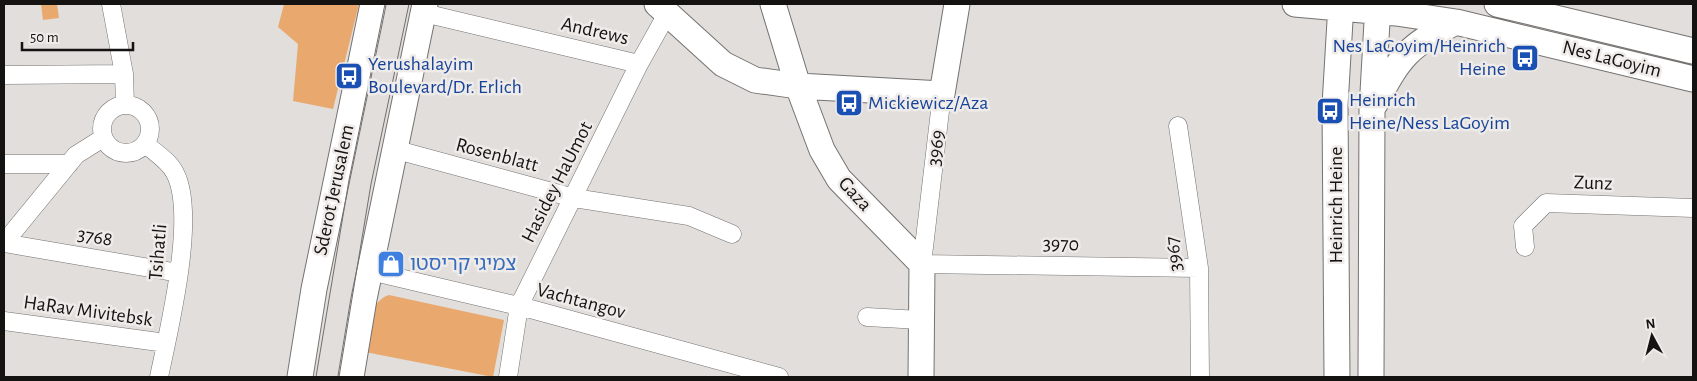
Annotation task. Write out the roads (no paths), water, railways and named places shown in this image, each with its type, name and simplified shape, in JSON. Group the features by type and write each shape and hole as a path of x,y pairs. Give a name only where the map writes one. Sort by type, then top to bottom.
{"street":[{"path":"111,4 124,74 125,105"},
{"name":"Sderot Jerusalem","path":"300,377 315,280 372,4"},
{"name":"Gaza","path":"774,4 798,86 822,150 839,179 922,264"},
{"name":"3969","path":"922,264 942,94 957,4"},
{"name":"Nes LaGoyim","path":"1294,4 1378,7 1456,22 1693,79"},
{"name":"Nes LaGoyim","path":"1498,4 1693,51"},
{"name":"Heinrich Heine","path":"1337,377 1335,105 1341,6"},
{"name":"Heinrich Heine","path":"1371,377 1372,110 1378,7"},
{"path":"351,377 370,271 397,150 424,8"},
{"name":"Andrews","path":"424,8 639,64"},
{"path":"662,9 735,72 755,80 798,86 942,94"},
{"name":"Hasidey HaUmot","path":"508,377 519,306 639,64 662,9"},
{"path":"1372,110 1393,69 1406,54 1423,38 1456,22"},
{"path":"4,75 124,74"},
{"path":"125,105 140,109 149,122 149,137 145,144 133,152 118,153 112,150 103,138 102,122 105,116 118,106 125,105"},
{"name":"3967","path":"1178,126 1199,268 1200,377"},
{"path":"4,243 83,149 103,138"},
{"name":"Tsihatli","path":"145,144 171,166 182,190 182,238 179,273 160,377"},
{"name":"Rosenblatt","path":"397,150 574,198 690,216 732,234"},
{"path":"4,164 69,164"},
{"name":"Zunz","path":"1525,247 1523,226 1546,203 1693,208"},
{"name":"3768","path":"4,243 179,273"},
{"path":"921,377 920,320 922,264"},
{"name":"3970","path":"922,264 1199,268"},
{"name":"Vachtangov","path":"370,271 519,306 780,377"},
{"path":"868,317 920,320"},
{"name":"HaRav Mivitebsk","path":"4,321 166,343"}],"tram line":[{"path":"316,377 349,180 385,4"},
{"path":"339,377 371,184 409,4"}],"place":[{"name":"Nes LaGoyim/Heinrich Heine","path":"1525,58"},
{"name":"Yerushalayim Boulevard/Dr. Erlich","path":"349,76"},
{"name":"Mickiewicz/Aza","path":"849,103"},
{"name":"Heinrich Heine/Ness LaGoyim","path":"1330,111"},
{"name":"צמיגי קריסטו","path":"391,264"}]}
